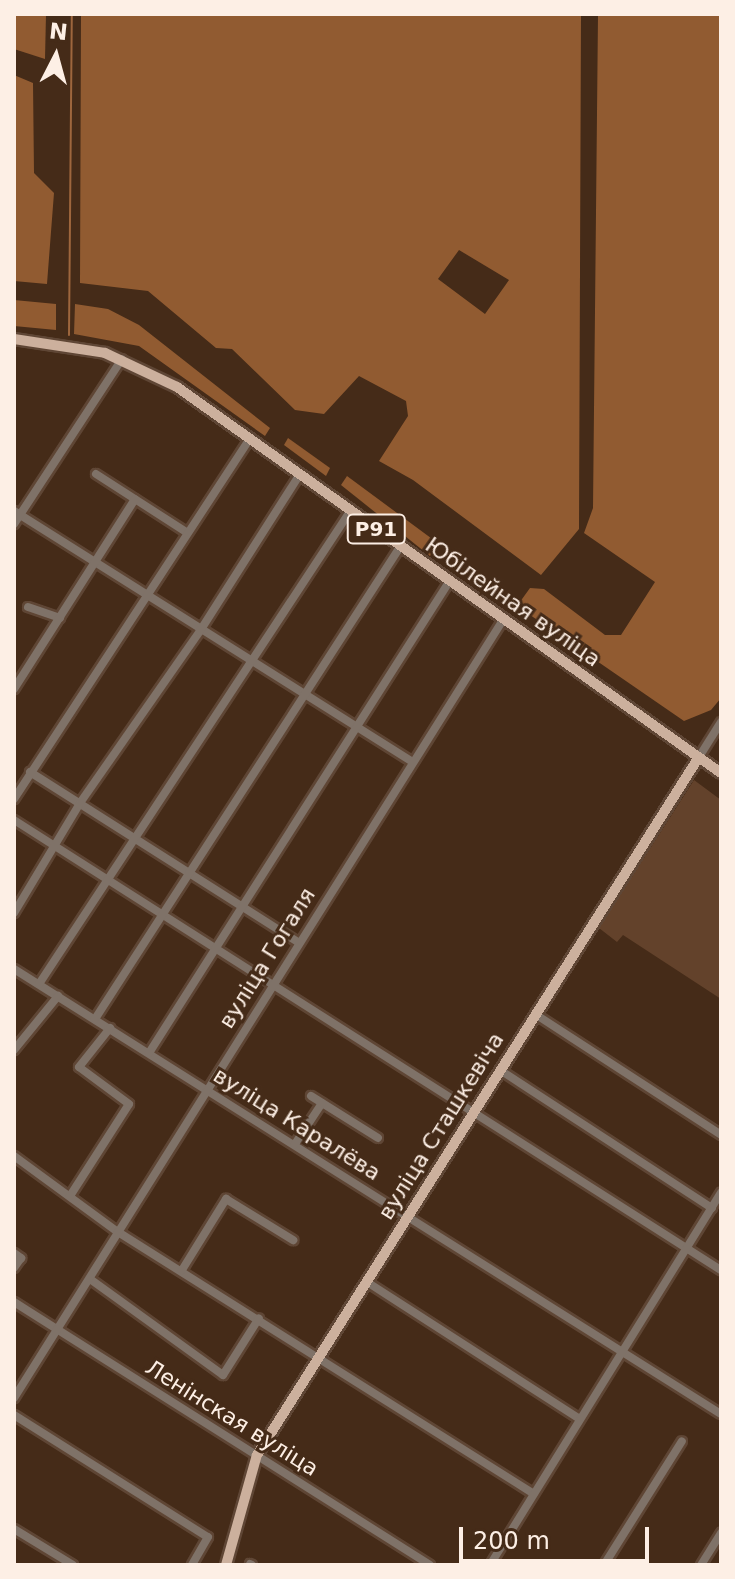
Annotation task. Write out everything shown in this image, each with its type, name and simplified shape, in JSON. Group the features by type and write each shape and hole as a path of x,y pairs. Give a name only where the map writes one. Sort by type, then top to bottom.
{"main road":[{"name":"Р91","path":"14,339 122,359"},
{"name":"Юбілейная вуліца","path":"122,359 177,387 721,773"},
{"name":"вуліца Сташкевіча","path":"226,1565 257,1455 699,757"}],"street":[{"path":"14,524 17,513 122,359"},
{"path":"14,799 250,438"},
{"path":"96,474 186,532"},
{"path":"14,913 80,803 200,631 300,474"},
{"path":"14,689 135,499"},
{"path":"39,984 351,510"},
{"path":"17,513 95,565 411,761"},
{"path":"95,1019 400,547"},
{"path":"149,1053 245,909 449,582"},
{"path":"28,607 60,618"},
{"name":"вуліца Гогаля","path":"14,1398 411,761 503,620"},
{"name":"вуліца Сташкевіча","path":"699,757 721,722"},
{"path":"30,772 298,942"},
{"path":"14,820 160,916 721,1270"},
{"name":"вуліца Каралёва","path":"14,969 409,1214 721,1414"},
{"path":"14,1050 58,996"},
{"path":"535,1014 721,1135"},
{"path":"70,1196 129,1104 79,1067 110,1028"},
{"path":"500,1070 712,1208"},
{"path":"311,1096 378,1138"},
{"path":"295,1144 322,1103"},
{"path":"14,1156 118,1232 320,1356 533,1493"},
{"path":"490,1565 578,1418 721,1193"},
{"path":"182,1270 226,1199 293,1240"},
{"path":"14,1253 21,1258 14,1268"},
{"path":"90,1279 223,1375 259,1318"},
{"path":"367,1282 578,1418"},
{"name":"Ленінская вуліца","path":"14,1302 430,1565"},
{"path":"14,1415 208,1537 192,1565"},
{"path":"604,1565 682,1441"},
{"path":"14,1529 73,1565"},
{"path":"701,1565 721,1533"}],"shaded area":[{"path":"14,14 46,14 45,59 14,49"},
{"path":"81,14 581,14 579,529 541,575 413,480 379,461 408,416 406,401 359,376 324,414 295,410 232,349 216,348 148,291 80,283","holes":["459,250 509,280 485,314 438,279"]},
{"path":"598,14 721,14 721,698 711,710 684,721 517,606 530,588 544,589 605,635 621,635 655,582 584,533 593,508"},
{"path":"14,75 33,83 34,173 54,193 47,284 14,281"},
{"path":"14,300 56,304 56,330 14,326"},
{"path":"75,304 108,309 139,325 270,428 265,436 139,346 74,334"},
{"path":"288,438 330,468 326,476 284,445"},
{"path":"347,476 439,544 430,556 341,485"},
{"path":"694,780 721,800 721,999 623,935 617,942 599,928"}],"waterway":[{"path":"69,335 72,14"}]}
